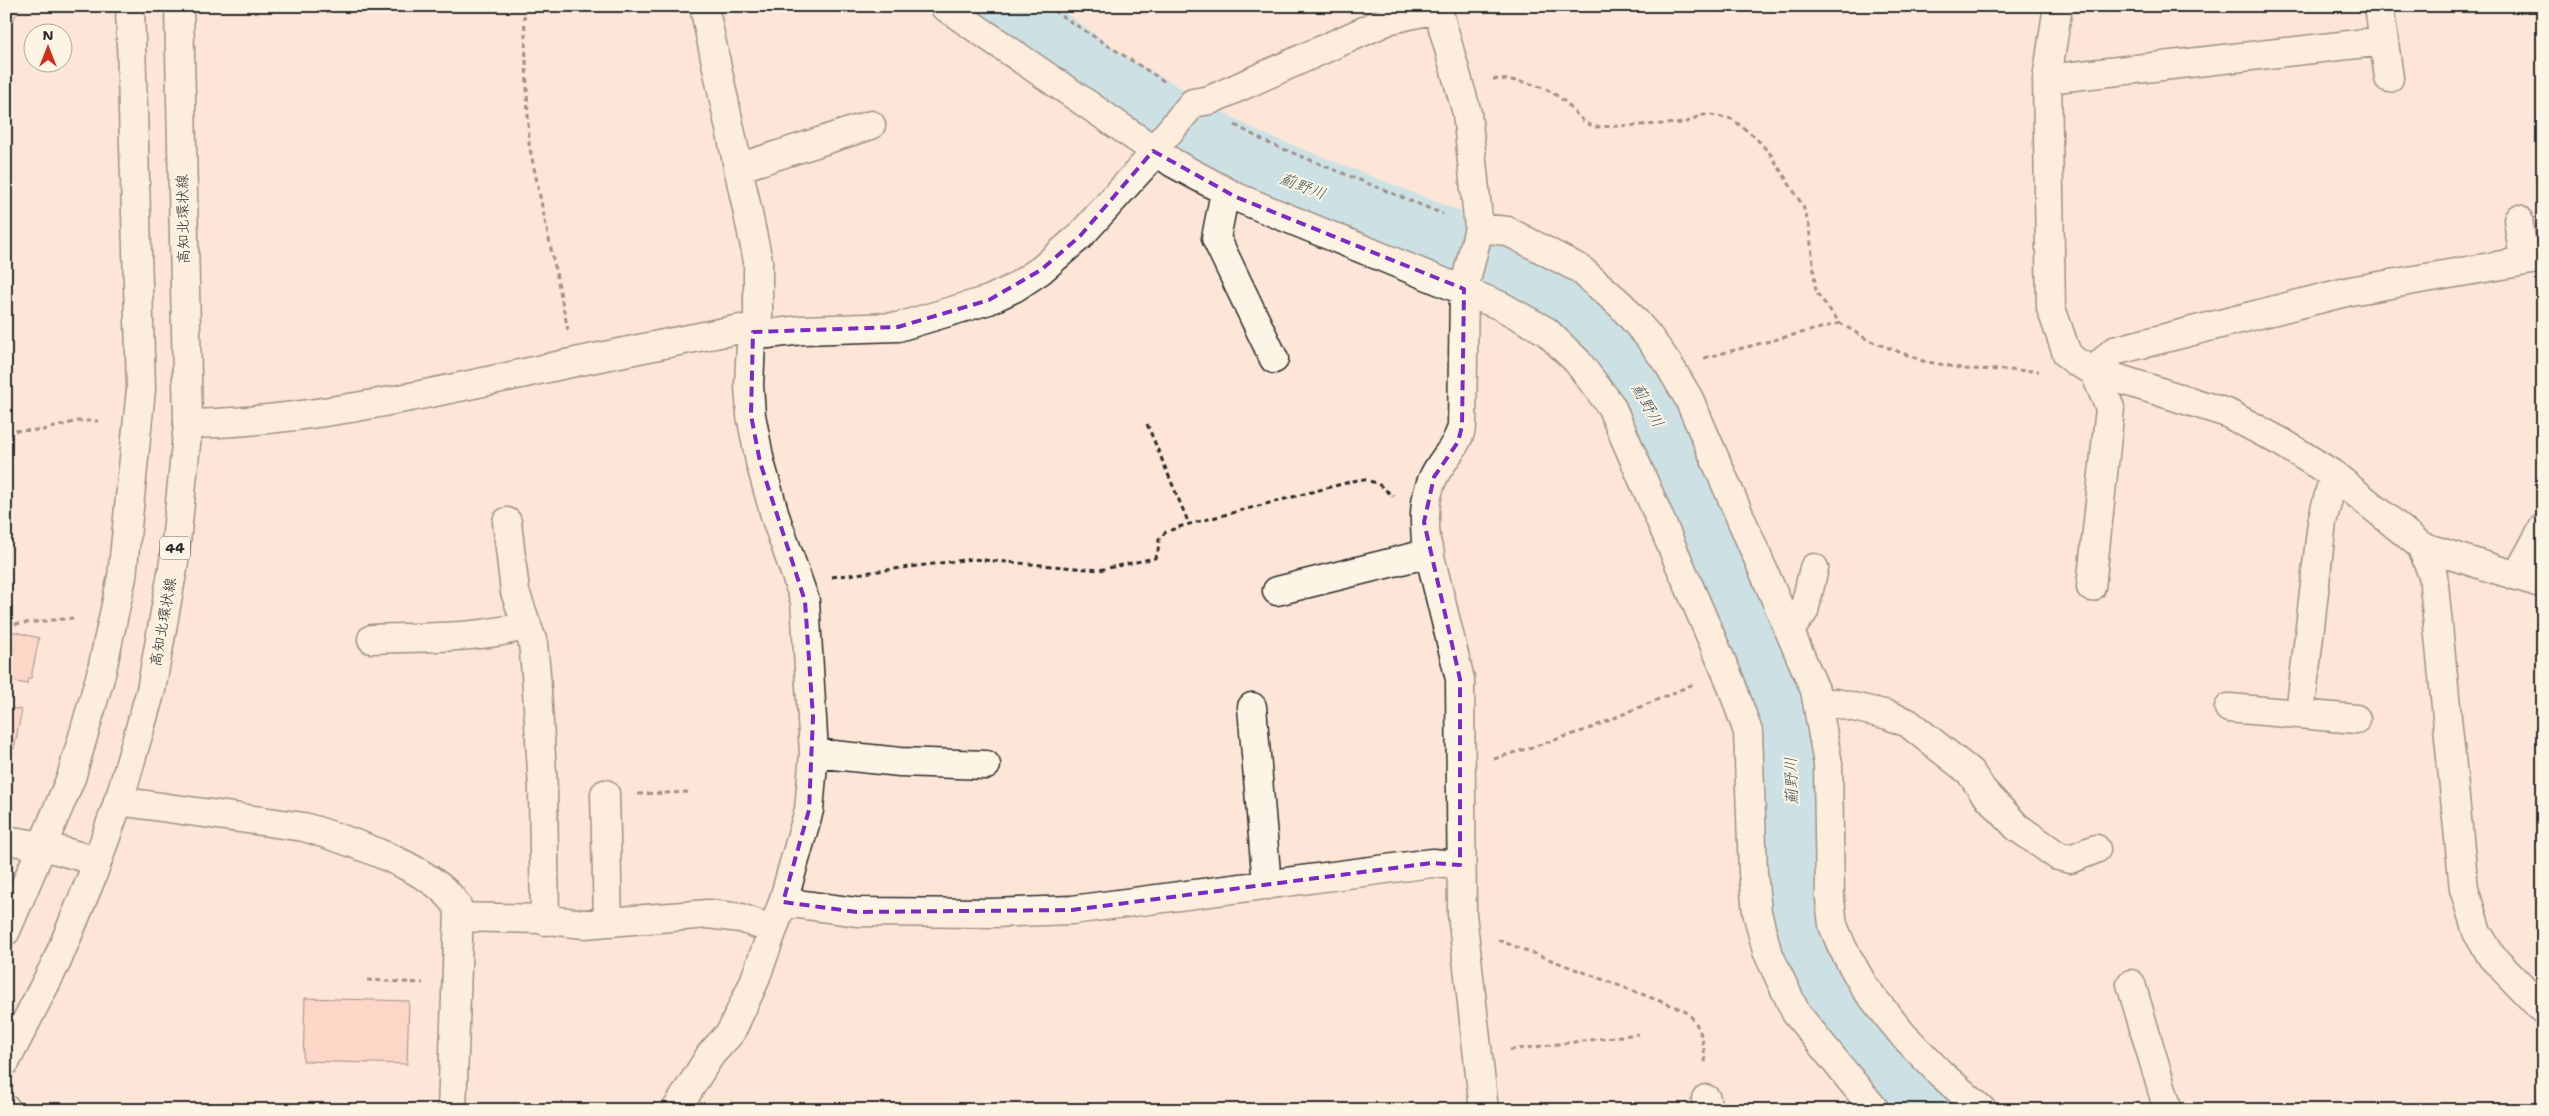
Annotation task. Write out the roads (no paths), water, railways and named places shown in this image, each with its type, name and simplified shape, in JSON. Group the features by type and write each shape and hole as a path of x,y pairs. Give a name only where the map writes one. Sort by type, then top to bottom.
{"street":[{"path":"6,931 71,778 102,674 122,577 134,474 141,388 130,6"},
{"name":"高知北環状線","path":"6,1060 57,961 97,861 118,801 151,690 174,562 188,424 178,6"},
{"path":"676,1110 711,1054 731,1032 754,982 784,902 809,810 814,753 805,601 776,519 760,462 751,415 749,385 753,332 758,318 758,261 704,6"},
{"path":"944,6 1153,151 1225,192 1356,248 1464,289 1501,306 1546,331 1577,361 1611,406 1727,673 1748,732 1753,873 1757,912 1767,951 1796,1013 1874,1110"},
{"path":"2058,6 2047,79 2051,308 2067,354 2085,367 2227,413 2334,475 2421,546 2543,584"},
{"path":"2379,6 2389,78"},
{"path":"188,424 221,424 324,412 418,396 740,328 768,334 802,330 898,327 989,300 1014,288 1041,270 1080,236 1127,186 1193,103 1210,100 1392,19 1436,7 1467,113 1479,228 1464,289 1462,426 1458,442 1434,477 1425,505 1425,531 1460,679 1460,865 1463,927 1484,1110"},
{"path":"2047,79 2384,41"},
{"path":"738,168 871,125"},
{"path":"1225,192 1216,238 1274,360"},
{"path":"2085,367 2114,351 2221,322 2350,291 2533,260 2518,219"},
{"path":"1479,228 1507,231 1580,269 1621,305 1669,364 1689,399 1790,630 1818,703 1828,764 1830,899 1833,925 1842,947 1865,988 1903,1036 1941,1074 1982,1110"},
{"path":"2085,367 2110,408 2091,587"},
{"path":"2300,714 2322,522 2334,475"},
{"path":"507,522 514,592 532,643 536,674 542,789 545,921"},
{"path":"2517,576 2543,528"},
{"path":"2421,546 2433,575 2464,889 2477,932 2492,956 2543,1010"},
{"path":"1277,591 1430,553"},
{"path":"1790,630 1804,611 1814,568"},
{"path":"372,639 455,635 527,625"},
{"path":"1818,703 1836,703 1888,715 1908,723 1970,772 1983,791 2017,827 2058,856 2070,859 2096,849"},
{"path":"1252,707 1267,885"},
{"path":"2229,708 2356,719"},
{"path":"814,753 900,762 986,765"},
{"path":"605,794 608,922"},
{"path":"118,801 304,827 332,835 392,859 418,873 455,900 459,910 452,1110"},
{"path":"6,840 43,846 97,861"},
{"path":"784,902 857,912 993,913 1072,910 1432,863 1460,865"},
{"path":"458,917 584,924 708,914 741,918 773,930"},
{"path":"2130,984 2168,1110"}],"waterway":[{"name":"薊野川","path":"997,6 1109,87 1244,163 1447,243 1525,279 1552,294 1587,321 1612,348 1649,401 1749,623 1781,712 1790,749 1794,908 1804,943 1821,979 1879,1060 1926,1110"}]}
